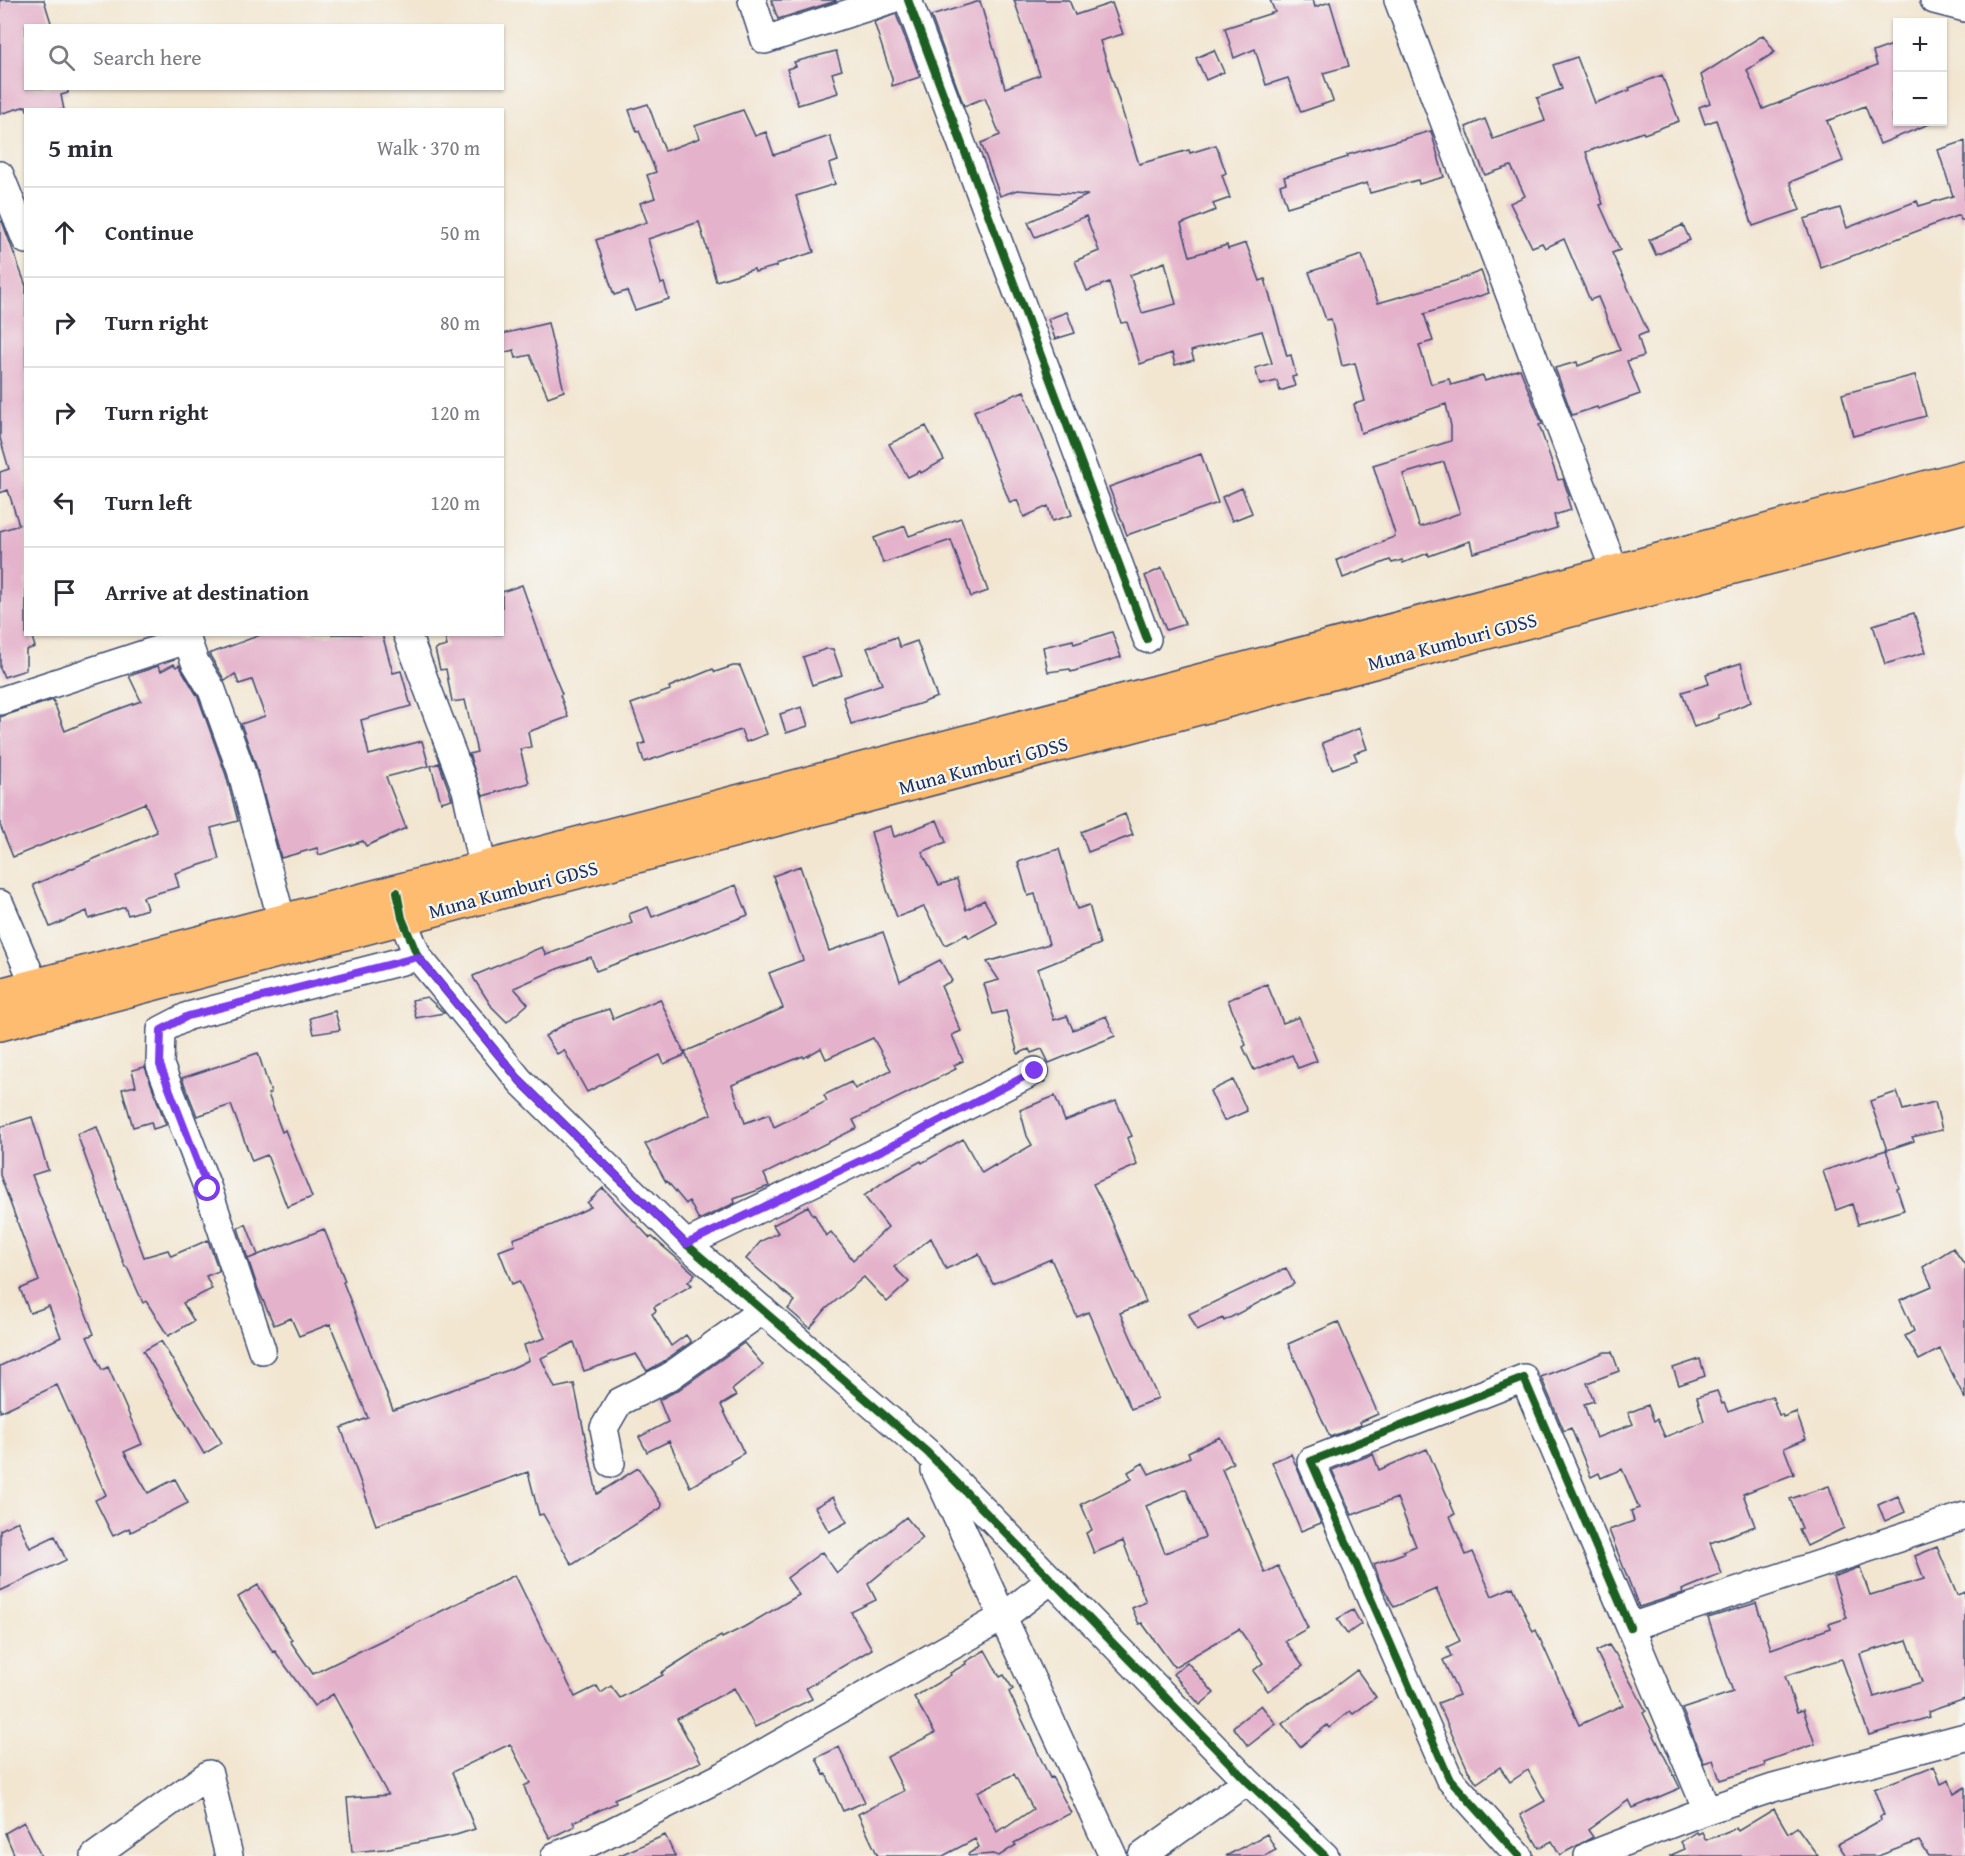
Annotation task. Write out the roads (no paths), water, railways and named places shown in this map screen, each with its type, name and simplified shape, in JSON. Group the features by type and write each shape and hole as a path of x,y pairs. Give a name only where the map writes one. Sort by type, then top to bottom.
{"highway":[{"name":"Muna Kumburi GDSS","path":"0,995 282,921 400,905 483,869 1615,572 1965,477"},
{"name":"Muna Kumburi GDSS","path":"0,1024 400,905 1965,506"}],"street":[{"path":"752,0 765,39 890,0"},
{"path":"908,0 1147,639"},
{"path":"1398,0 1615,572"},
{"path":"1934,0 1965,8"},
{"path":"0,175 24,235"},
{"path":"409,636 466,790 483,869"},
{"path":"0,701 186,637 195,662 212,690 241,770 282,921"},
{"path":"0,904 35,986"},
{"path":"400,905 418,957 521,1082 686,1244 927,1452 1247,1781 1325,1856"},
{"path":"262,1350 208,1189 160,1065 161,1030 188,1016 418,957"},
{"path":"686,1244 891,1146 1035,1071"},
{"path":"611,1463 604,1428 619,1402 669,1377 763,1310"},
{"path":"1519,1856 1449,1778 1311,1461 1524,1378 1707,1810"},
{"path":"927,1452 1113,1856"},
{"path":"1630,1627 1965,1516"},
{"path":"555,1856 591,1842 723,1776 1003,1617 1051,1580"},
{"path":"1588,1856 1707,1810 1773,1788 1965,1737"},
{"path":"95,1856 208,1774 229,1856"},
{"path":"1142,1856 1247,1781"}]}
